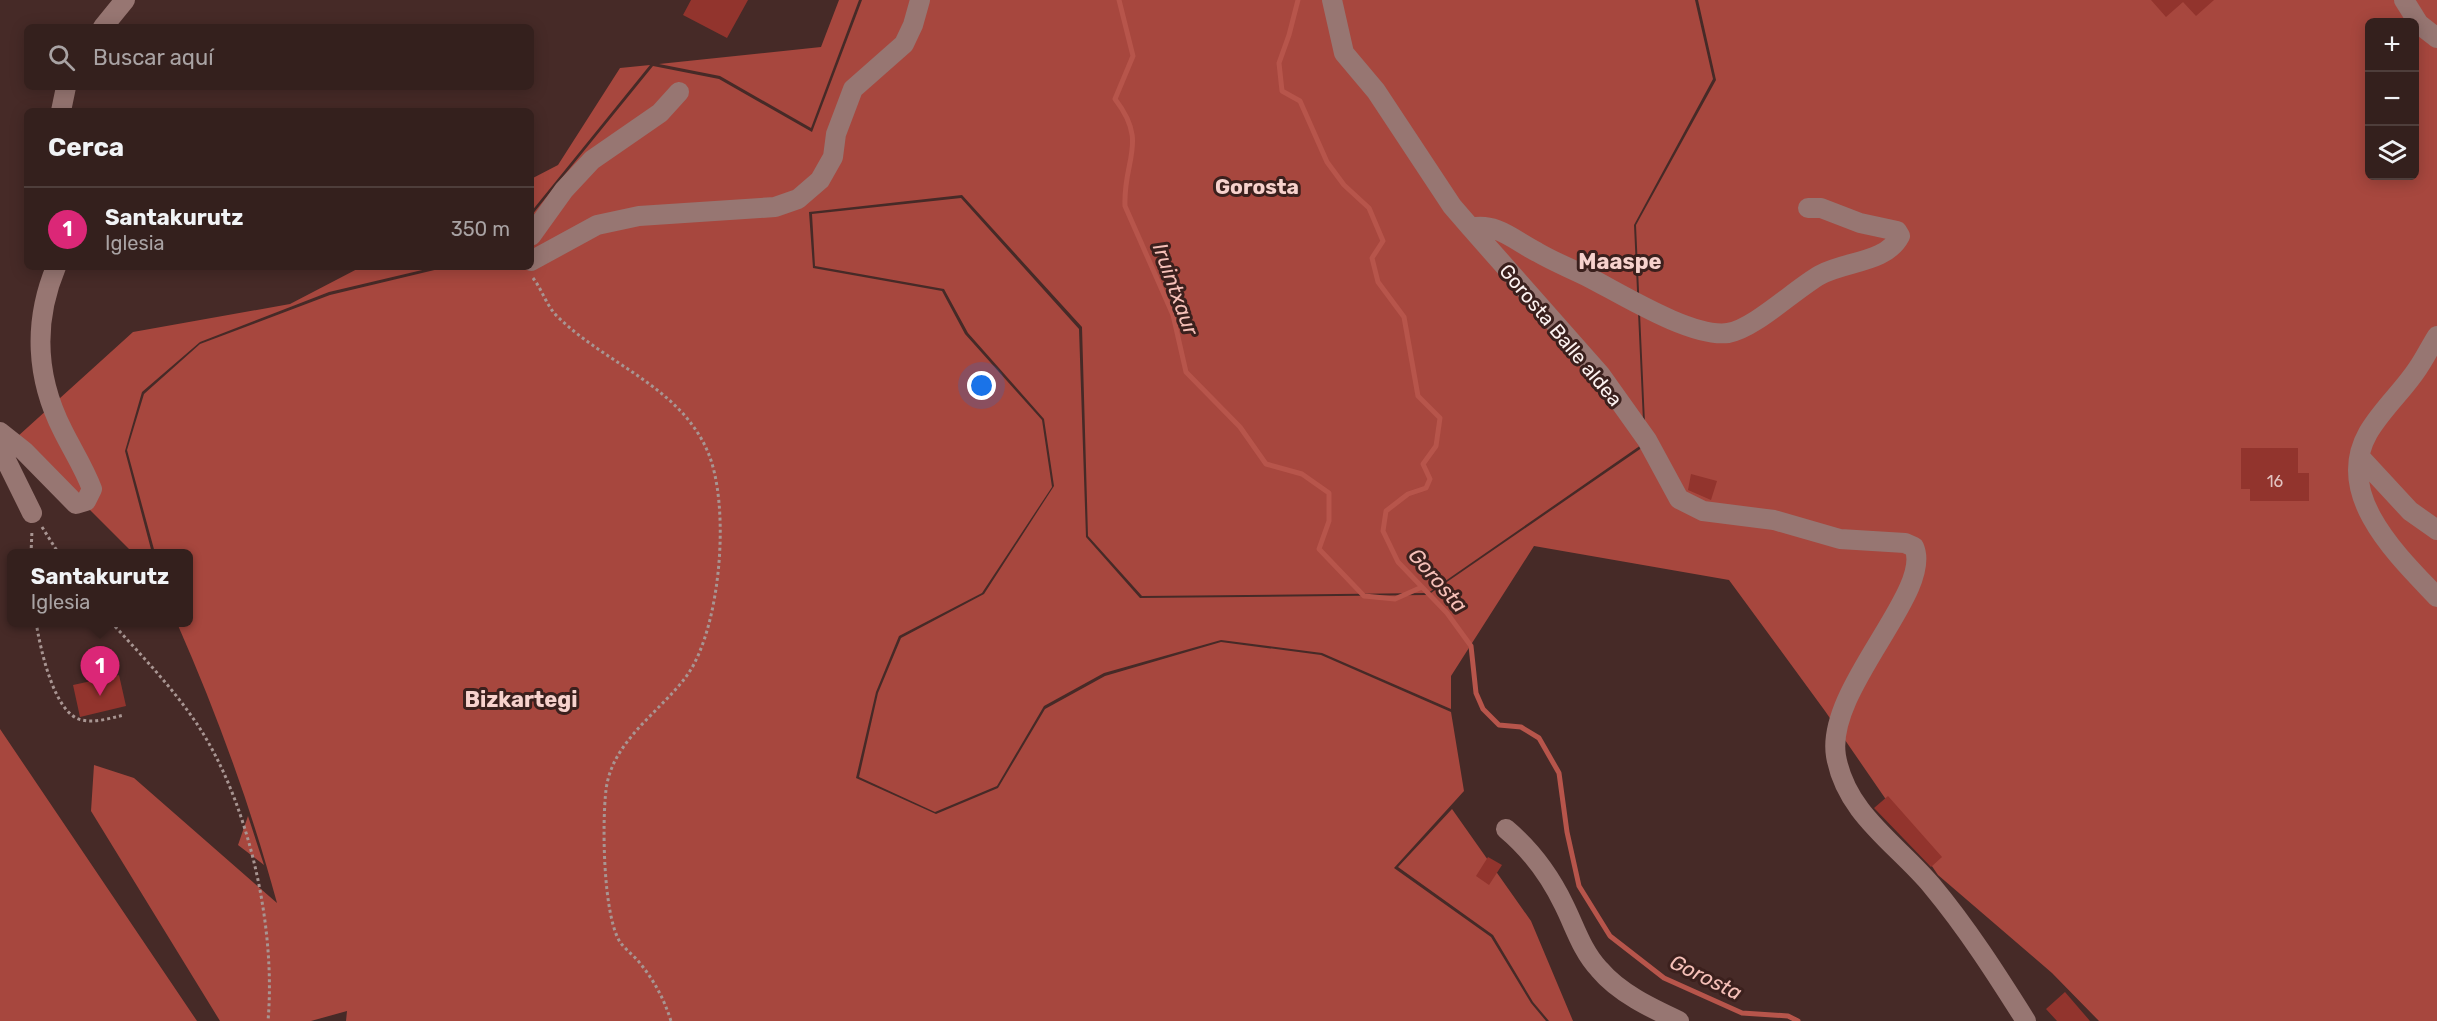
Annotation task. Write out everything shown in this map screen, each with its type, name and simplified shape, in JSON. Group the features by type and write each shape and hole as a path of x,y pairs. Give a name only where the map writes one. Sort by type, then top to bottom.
{"street":[{"path":"105,24 125,0"},
{"path":"534,264 597,225 639,216 775,207 798,199 820,180 833,157 836,134 853,89 904,44 913,25 920,0"},
{"name":"Gorosta Balle aldea","path":"1332,0 1344,53 1376,91 1446,198 1600,374 1647,440 1679,499 1703,511 1774,520 1840,539 1905,543 1914,547 1916,562 1909,590 1855,679 1839,726 1836,754 1851,798 1862,813 1931,885 1972,938 2026,1021"},
{"path":"2404,0 2419,24 2437,38"},
{"path":"62,108 65,90"},
{"path":"534,232 564,190 592,160 660,113 679,92"},
{"name":"Gorosta Balle aldea","path":"1471,228 1484,225 1501,231 1542,255 1648,309 1693,327 1728,333 1742,328 1804,284 1830,270 1882,254 1896,243 1900,236 1897,231 1860,223 1821,208 1808,208"},
{"path":"0,432 24,451 76,504 86,501 92,489 85,470 62,430 41,372 40,327 48,286 55,270"},
{"path":"2437,336 2418,368 2367,435 2360,457 2358,475 2361,490 2380,530 2397,555 2437,597"},
{"path":"0,448 32,513"},
{"path":"2360,457 2410,511 2437,530"},
{"path":"1506,830 1525,845 1542,868 1563,903 1587,954 1598,969 1637,999 1679,1021"}],"path":[{"path":"532,270 558,318 659,390 699,435 713,466 717,491 719,566 709,626 689,672 621,750 610,770 606,790 604,867 616,934 652,979 664,999 671,1021"},
{"path":"31,549 32,513"},
{"path":"32,513 56,549"},
{"path":"37,627 50,676 63,708 81,720 101,720 124,715"},
{"path":"115,627 169,687 199,727 234,798 261,901 270,993 268,1021"}],"shaded area":[{"path":"839,0 859,0 811,128 720,76 659,64 821,47"},
{"path":"862,0 1695,0 1713,79 1634,225 1644,443 1428,593 1142,596 1088,536 1082,327 962,195 809,212 813,268 942,291 965,334 1042,420 1052,487 982,593 899,636 876,692 856,778 936,814 998,788 1045,709 1105,676 1221,642 1321,655 1451,712 1464,791 1394,868 1491,937 1531,1003 1546,1021 346,1021 347,1011 311,1021 220,1021 91,811 94,765 134,778 277,903 232,761 179,627 193,627 193,549 154,549 127,450 144,394 200,344 330,295 434,270 534,270 534,212 653,66 719,79 812,132"},
{"path":"1698,0 2437,0 2437,1021 2099,1021 2052,973 1938,875 1825,711 1729,580 1534,546 1451,676 1451,709 1322,653 1221,640 1104,673 1044,706 997,786 935,812 859,777 878,693 901,638 984,594 1054,486 1044,419 968,333 944,289 815,266 812,214 961,198 1079,329 1086,537 1140,598 1428,595 1646,445 1636,225 1716,80"},
{"path":"650,65 534,208 534,177 558,165 620,68"},
{"path":"355,270 422,270 329,292 200,342 142,392 125,451 151,549 129,549 17,437 133,332 290,304"},
{"path":"0,729 197,1021 0,1021"},
{"path":"1452,809 1531,921 1573,1021 1549,1021 1533,1002 1493,935 1398,867"},
{"path":"248,816 264,865 238,845"}],"building":[{"path":"691,0 748,0 727,38 683,15"},
{"path":"2151,0 2214,0 2196,16 2183,2 2166,17"},
{"path":"2241,448 2298,448 2298,473 2309,473 2309,501 2250,501 2250,489 2241,489"},
{"path":"1691,474 1717,481 1711,500 1688,490"},
{"path":"119,675 126,706 80,717 73,685"},
{"path":"1888,796 1942,857 1931,867 1874,808"},
{"path":"1488,857 1502,865 1489,885 1476,876"},
{"path":"2065,992 2090,1021 2057,1021 2046,1009"}],"waterway":[{"name":"Iruintxaur","path":"1119,0 1133,56 1115,99 1125,114 1133,140 1125,190 1125,206 1173,315 1186,372 1240,427 1266,464 1302,474 1329,493 1329,521 1319,549 1364,596 1395,599 1422,587"},
{"name":"Gorosta","path":"1298,0 1279,63 1282,91 1300,101 1327,162 1344,185 1369,208 1383,241 1372,258 1378,282 1404,317 1418,396 1440,418 1436,446 1423,464 1430,479 1426,488 1408,494 1386,511 1383,531 1398,562 1447,613 1471,646 1476,693 1483,709 1499,725 1521,727 1539,738 1559,773 1567,832 1579,886 1610,936 1664,978 1742,1013 1788,1016 1798,1021"}],"place":[{"name":"Santakurutz","path":"100,696"}],"district":[{"name":"Gorosta","path":"1257,186"},
{"name":"Maaspe","path":"1620,261"},
{"name":"Bizkartegi","path":"521,699"}]}
